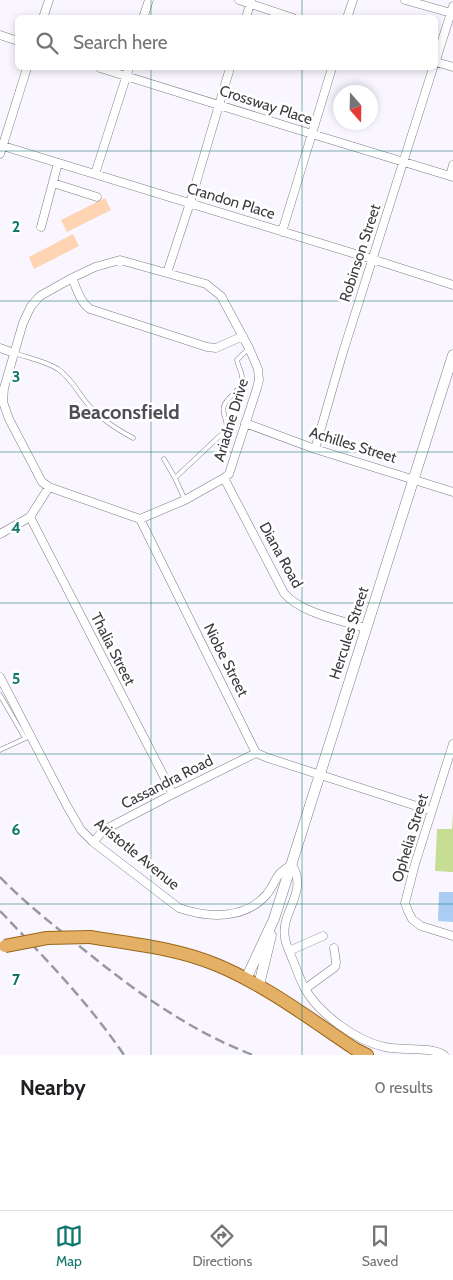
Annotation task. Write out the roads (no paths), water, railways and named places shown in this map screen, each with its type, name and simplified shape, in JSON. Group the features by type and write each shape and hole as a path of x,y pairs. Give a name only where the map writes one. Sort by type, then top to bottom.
{"main road":[{"path":"3,947 47,938 90,937 164,950 215,964 259,985 355,1049 368,1055"}],"street":[{"path":"44,15 49,0"},
{"path":"145,15 149,0"},
{"path":"239,0 251,2 285,15"},
{"path":"348,15 353,0"},
{"path":"405,0 452,10 438,55"},
{"path":"247,15 251,2"},
{"path":"0,35 15,40"},
{"path":"438,62 453,67"},
{"path":"1,148 26,70"},
{"name":"Crossway Place","path":"114,70 127,72 312,134 451,176"},
{"path":"167,273 229,70"},
{"path":"282,232 331,70"},
{"name":"Robinson Street","path":"316,448 343,352 432,70"},
{"path":"95,174 127,72"},
{"name":"Crandon Place","path":"1,148 95,174 453,285"},
{"path":"40,227 58,163"},
{"path":"451,176 453,166"},
{"path":"53,183 97,197"},
{"name":"Ariadne Drive","path":"48,487 42,482 36,471 3,402 4,388 14,353 23,323 31,306 40,296 72,278 95,267 120,260 206,284 221,296 249,348 258,369 259,380 231,468 224,478 185,500 140,520"},
{"path":"72,278 85,306 90,309 207,347 216,348 243,336"},
{"path":"0,348 14,353"},
{"name":"Hercules Street","path":"259,985 274,920 453,355"},
{"name":"Achilles Street","path":"245,424 453,492"},
{"name":"Diana Road","path":"224,478 284,593 290,601 301,608 366,628"},
{"path":"0,534 30,517 48,487 140,520"},
{"name":"Thalia Street","path":"30,517 173,794"},
{"name":"Niobe Street","path":"140,520 256,753"},
{"name":"Aristotle Avenue","path":"0,678 28,737 81,830 93,842 179,908 195,914 237,913 266,896 277,875 292,865"},
{"name":"Ophelia Street","path":"453,744 415,864 405,903 412,919 421,926 431,931 453,936"},
{"path":"256,753 432,811"},
{"name":"Cassandra Road","path":"93,842 104,830 256,753"},
{"path":"292,865 296,872 298,883 285,926 284,937 305,989 319,1007 353,1034 367,1041 385,1047 430,1051 444,1055"},
{"name":"Hercules Street","path":"246,979 274,920"},
{"path":"289,951 324,936"},
{"path":"305,989 334,967 336,962 334,948"}],"lane":[{"path":"175,478 226,430 227,426 223,411 224,404 242,384 237,360 249,348"},
{"path":"14,353 47,363 56,368 70,380 93,410 115,428 133,438"},
{"path":"164,459 185,500"},
{"path":"0,695 28,737 0,750"}],"water":[{"path":"439,892 453,892 453,922 438,921"}],"railway":[{"path":"0,877 44,917 136,990 204,1033 253,1055"},
{"path":"0,911 81,998 124,1055"}],"district":[{"name":"Beaconsfield","path":"124,412"}]}
